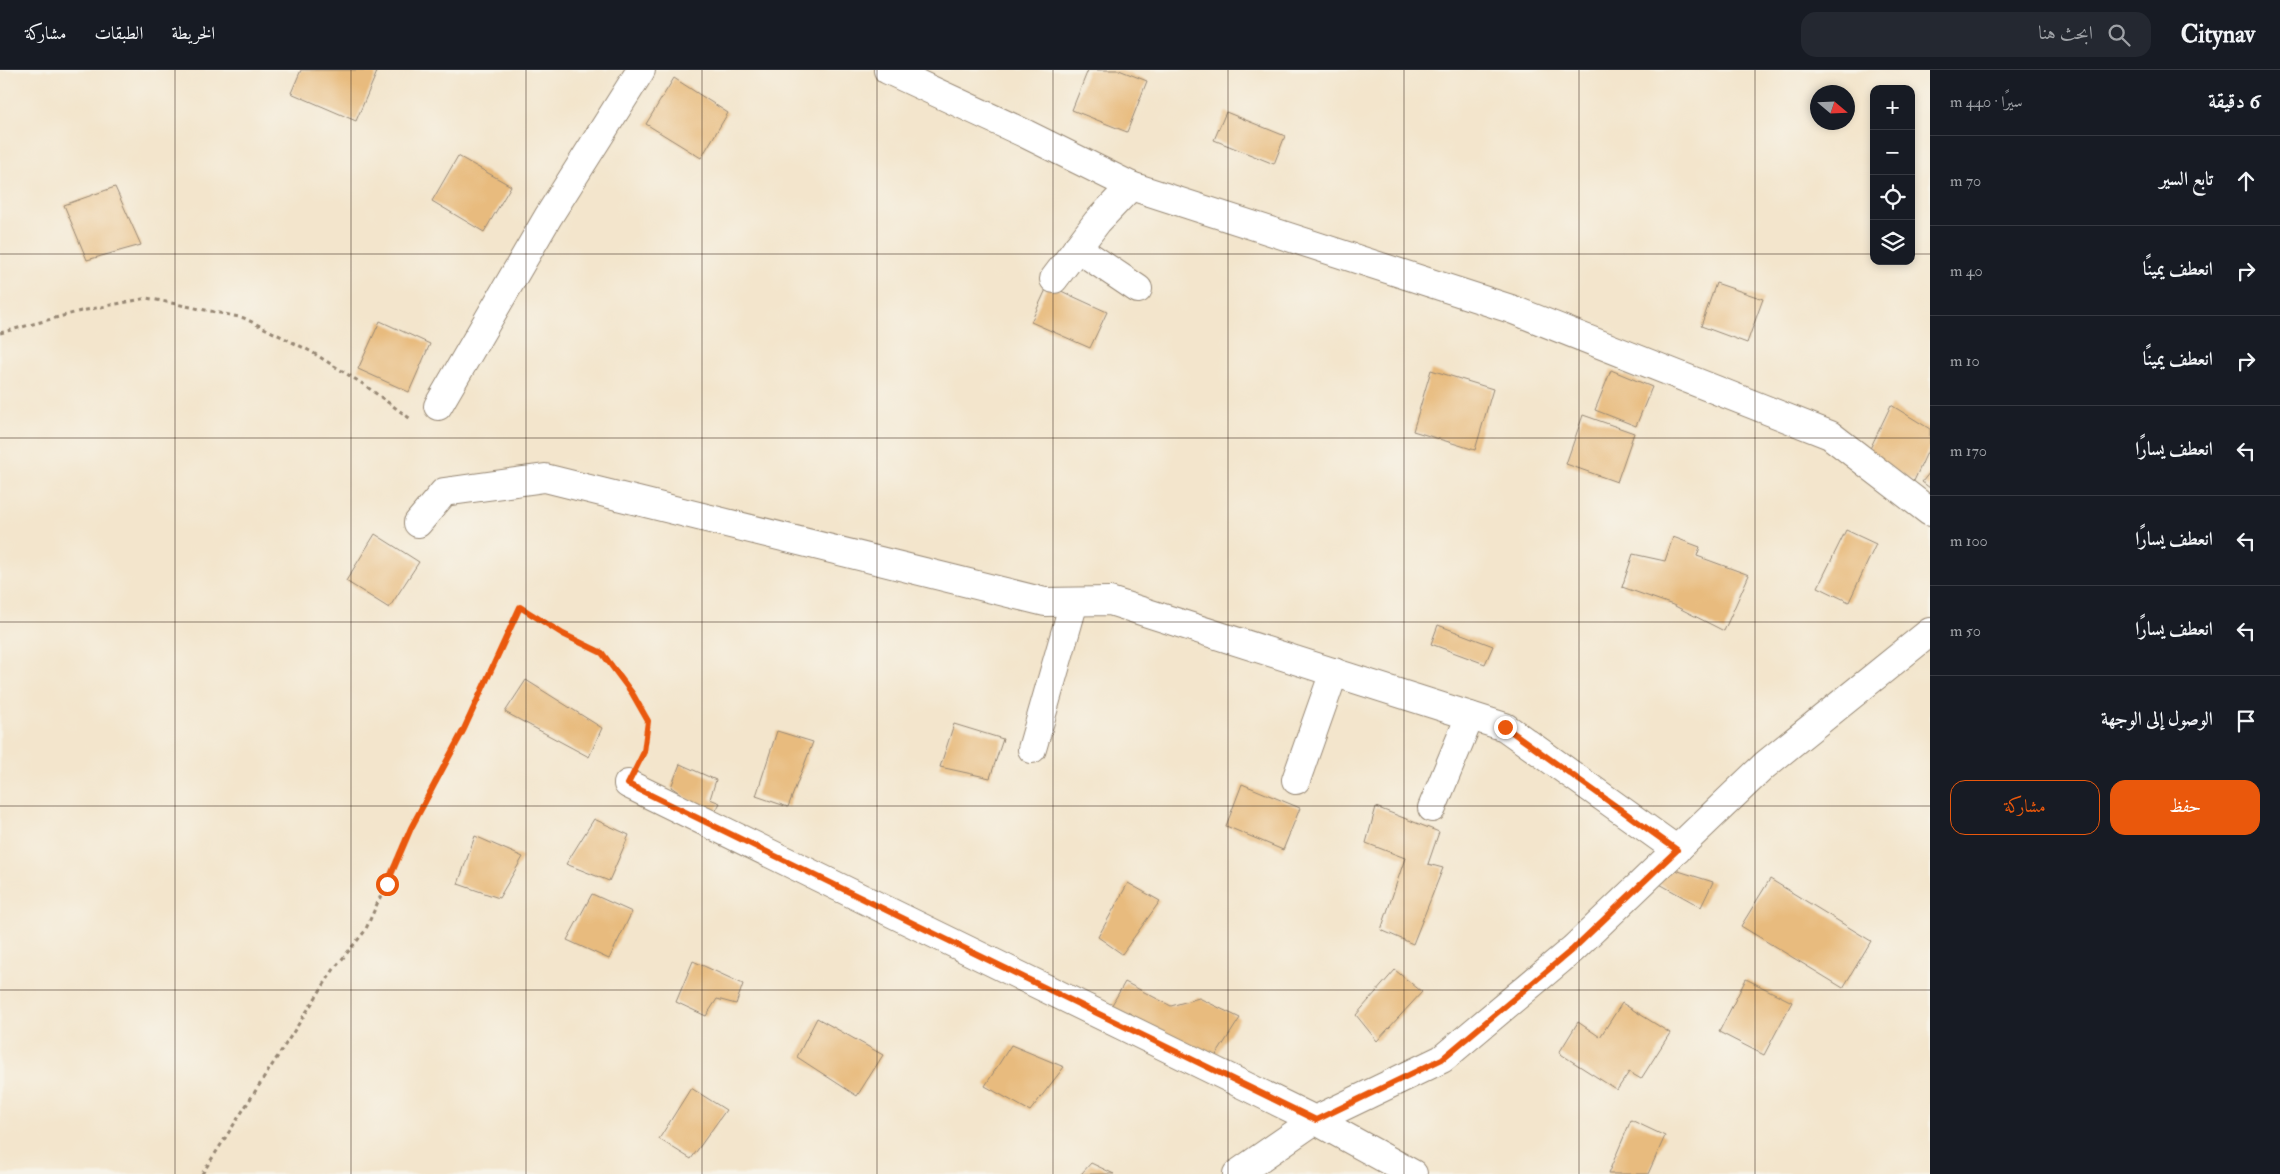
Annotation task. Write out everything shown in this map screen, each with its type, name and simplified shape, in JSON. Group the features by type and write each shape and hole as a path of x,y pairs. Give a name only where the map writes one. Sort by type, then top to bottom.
{"street":[{"path":"438,406 548,217 641,70"},
{"path":"888,70 1026,134 1131,186 1511,310 1830,435 1930,512"},
{"path":"1054,278 1097,222 1131,186"},
{"path":"1077,248 1138,289"},
{"path":"418,523 444,492 545,478 1046,602 1110,601 1505,727 1677,850"},
{"path":"1032,749 1074,602"},
{"path":"1237,1174 1316,1120 1442,1059 1573,949 1765,765 1930,632"},
{"path":"1296,780 1334,672"},
{"path":"1432,808 1470,716"},
{"path":"628,784 1316,1120 1412,1174"}],"path":[{"path":"0,333 81,311 147,298 244,318 317,356 363,384 417,424"},
{"path":"202,1174 334,969 365,932 411,828 464,729 520,607 563,634 602,653 632,693 648,721 644,752 628,784"}],"building":[{"path":"301,70 373,70 377,72 356,121 291,93"},
{"path":"1088,70 1119,70 1147,81 1127,132 1072,110"},
{"path":"674,78 728,113 701,158 646,124"},
{"path":"1226,112 1285,136 1274,164 1214,140"},
{"path":"458,156 511,186 484,232 432,201"},
{"path":"115,187 141,245 87,260 64,205"},
{"path":"1716,283 1763,299 1747,343 1701,326"},
{"path":"1048,285 1107,312 1090,348 1031,322"},
{"path":"380,321 430,344 409,392 358,369"},
{"path":"1431,370 1493,389 1475,450 1413,431"},
{"path":"1611,370 1652,387 1636,426 1595,410"},
{"path":"1891,405 1930,429 1930,446 1914,481 1867,455"},
{"path":"1583,415 1634,433 1617,482 1566,464"},
{"path":"1930,472 1930,488 1922,482"},
{"path":"1846,530 1876,544 1849,602 1818,587"},
{"path":"375,534 419,562 389,608 346,581"},
{"path":"1673,537 1700,547 1697,556 1749,575 1724,631 1673,605 1622,587 1633,554 1665,561"},
{"path":"1438,625 1493,646 1485,664 1431,644"},
{"path":"526,680 602,728 589,757 505,712"},
{"path":"954,724 1003,739 990,778 940,767"},
{"path":"777,731 813,742 788,807 756,796"},
{"path":"680,764 716,780 710,799 720,803 713,816 671,787"},
{"path":"1242,784 1300,808 1283,850 1226,826"},
{"path":"1376,807 1439,832 1428,864 1443,868 1413,944 1381,930 1405,858 1366,843"},
{"path":"594,819 629,835 609,881 566,864"},
{"path":"475,836 523,857 499,898 458,884"},
{"path":"1669,868 1713,882 1701,907 1656,882"},
{"path":"1770,879 1871,941 1843,988 1741,926"},
{"path":"1128,883 1160,901 1122,954 1098,937"},
{"path":"592,894 632,912 609,959 567,940"},
{"path":"693,961 743,984 736,1004 717,999 706,1016 676,1002"},
{"path":"1395,970 1422,992 1377,1041 1356,1015"},
{"path":"1746,979 1792,1002 1764,1055 1719,1032"},
{"path":"1125,982 1171,1006 1199,998 1240,1018 1211,1063 1109,1010"},
{"path":"1622,1003 1670,1033 1641,1079 1629,1072 1617,1090 1559,1053 1578,1022 1600,1037"},
{"path":"817,1018 883,1055 857,1096 797,1057"},
{"path":"1011,1045 1064,1067 1030,1111 985,1086"},
{"path":"691,1088 726,1110 691,1159 659,1139"},
{"path":"1631,1120 1665,1136 1648,1174 1608,1174"},
{"path":"1091,1163 1114,1174 1081,1174"}],"route":[{"path":"387,884 411,828 464,729 520,607 563,634 602,653 632,693 648,721 644,752 628,784 1316,1120 1442,1059 1573,949 1677,850 1505,727"}]}
